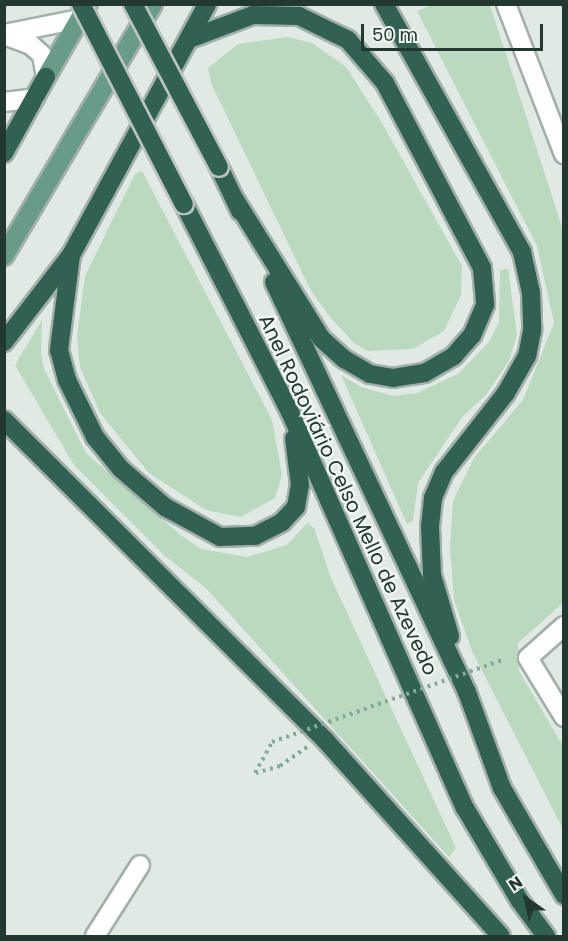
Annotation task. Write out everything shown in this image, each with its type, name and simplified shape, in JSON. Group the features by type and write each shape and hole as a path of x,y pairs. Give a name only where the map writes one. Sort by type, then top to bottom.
{"highway":[{"name":"Anel Rodoviário Celso Mello de Azevedo","path":"133,4 219,167 467,692 502,788 564,895"},
{"path":"4,342 71,255 207,4"},
{"path":"384,4 522,252 531,293 532,331 527,356 506,393 465,441 444,472 433,498 430,526 432,575 467,692"},
{"name":"Anel Rodoviário Celso Mello de Azevedo","path":"83,9 290,412 465,808 520,901 546,936"},
{"path":"189,39 253,15 299,16 348,40 385,83 482,268 485,305 472,335 454,356 424,373 393,378 370,374 344,359 321,338 235,200"},
{"path":"4,153 45,77"},
{"path":"71,255 59,350 67,380 96,437 121,469 165,507 220,537 255,536 282,522 296,507 300,485 290,412"},
{"path":"4,420 325,740 501,936"}],"main road":[{"path":"4,256 153,4"},
{"path":"45,77 83,9"}],"street":[{"path":"506,4 564,154"},
{"path":"4,34 83,9"},
{"path":"4,34 31,45 42,55 45,77"},
{"path":"4,102 34,98"},
{"path":"564,626 528,658 564,717"},
{"path":"95,936 140,865"}],"path":[{"path":"308,747 280,766 255,773 272,742 505,659"}],"green space":[{"path":"434,4 490,5 563,230 563,603 518,643 519,671 563,746 563,829 472,651 454,600 450,547 453,501 474,458 523,400 554,323 537,246 417,11"},
{"path":"288,37 312,43 346,67 382,123 462,266 461,295 444,331 413,349 368,351 354,343 330,317 311,291 211,83 208,68 238,44"},
{"path":"142,171 272,420 282,475 275,498 241,517 206,510 149,473 100,413 80,367 77,337 85,276 135,174"},
{"path":"508,269 517,335 509,361 486,395 463,416 418,483 413,521 407,524 341,375 361,387 394,396 417,393 458,374 489,342 499,322 500,270"},
{"path":"42,320 41,354 44,369 86,453 182,536 201,549 247,557 287,545 307,523 314,528 331,578 456,848 449,857 207,589 165,556 74,465 15,365"}]}
